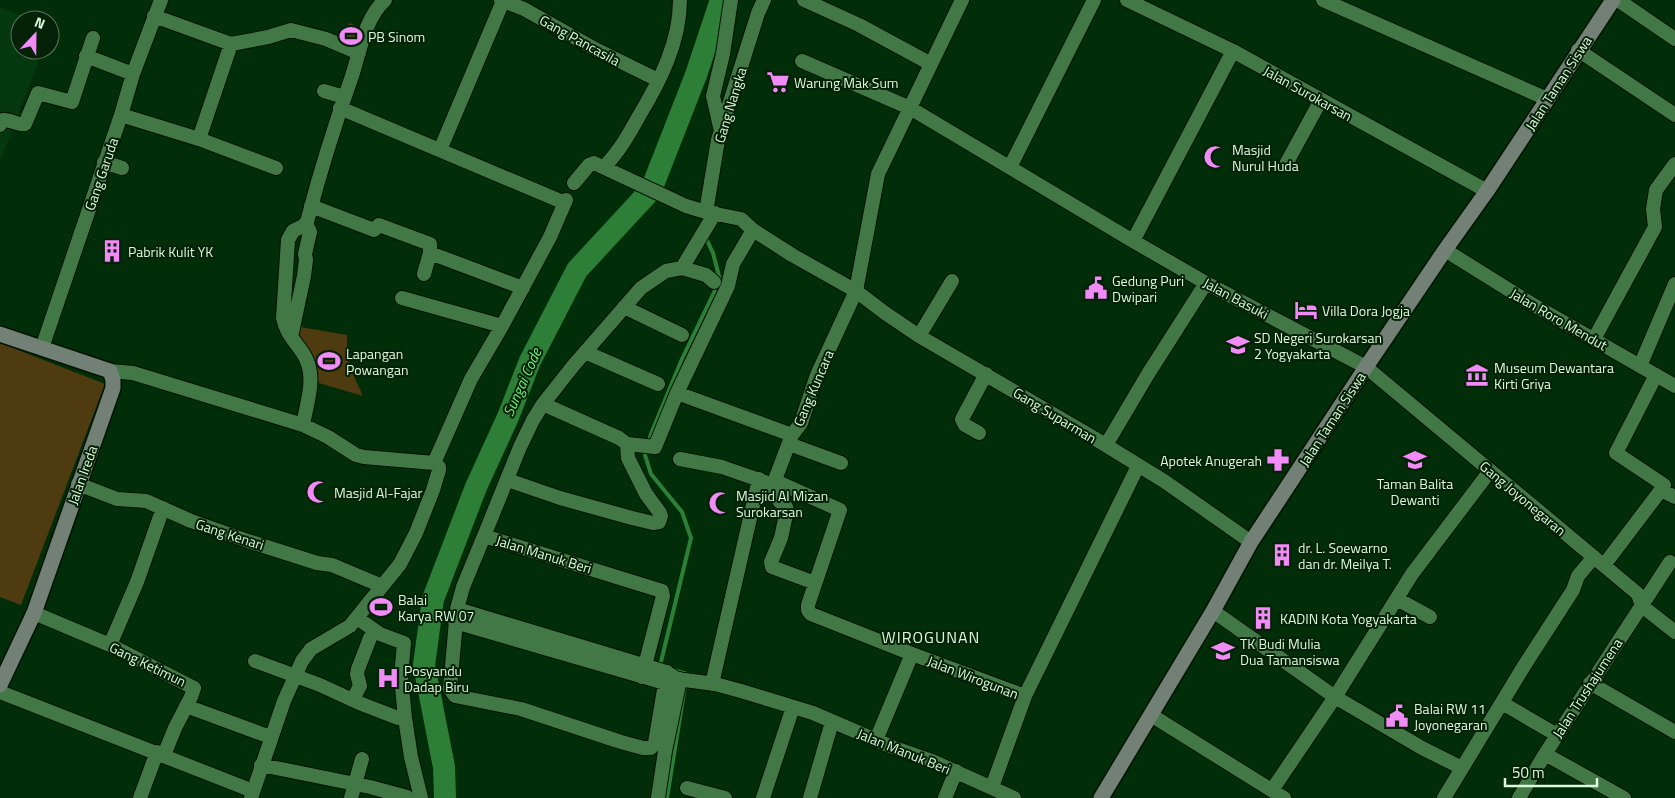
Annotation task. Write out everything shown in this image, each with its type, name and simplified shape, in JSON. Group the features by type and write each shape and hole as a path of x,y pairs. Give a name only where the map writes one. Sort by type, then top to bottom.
{"main road":[{"name":"Jalan Taman Siswa","path":"1101,798 1213,611 1251,542 1366,367 1487,191 1578,50 1613,0"},
{"path":"0,334 110,371"},
{"name":"Jalan Ireda","path":"0,684 34,613 113,388 110,371"}],"street":[{"name":"Gang Garuda","path":"42,348 121,115 133,74 160,0"},
{"path":"291,338 306,266 310,232 306,224 311,206 342,102 359,53 374,12 385,0"},
{"path":"440,150 502,0"},
{"name":"Gang Pancasila","path":"502,0 524,9 595,49 658,80"},
{"path":"607,169 658,80 672,48 680,18 680,0"},
{"path":"721,129 713,96 724,54 731,0"},
{"name":"Gang Nangka","path":"710,213 714,160 721,129 758,13 764,0"},
{"path":"804,0 859,25 931,64"},
{"name":"Gang Kuncara","path":"774,483 791,440 801,424 817,376 856,291 866,248 878,174 962,0"},
{"path":"1010,168 1094,0"},
{"name":"Jalan Surokarsan","path":"1127,0 1233,51 1487,191"},
{"path":"1323,0 1547,99"},
{"path":"1618,0 1675,39"},
{"path":"154,16 231,44 268,37 290,30 326,39 359,53"},
{"path":"0,125 3,120 7,119 25,124 40,92 72,102 93,38"},
{"path":"199,140 231,44"},
{"path":"1578,50 1674,113"},
{"path":"1133,241 1233,51"},
{"path":"86,56 133,74"},
{"name":"Jalan Basuki","path":"802,61 910,108 1206,283 1366,367"},
{"path":"324,91 342,102 440,150 565,202 550,237 523,288 471,379 434,463"},
{"path":"1286,164 1322,100"},
{"path":"121,115 199,140 276,168"},
{"path":"104,162 122,168"},
{"path":"543,404 619,438 628,444 655,447 677,392 728,286 733,264 753,230 741,219 686,206 594,163 574,183"},
{"path":"1594,339 1655,227 1653,209 1656,190 1675,164"},
{"path":"311,206 374,230 379,225 430,244 430,253 424,274"},
{"path":"682,268 710,213"},
{"path":"303,425 310,386 310,372 304,355 286,330 283,318 288,240 293,231 306,224"},
{"name":"Gang Suparman","path":"753,230 792,255 856,291 919,336 1106,445 1179,491 1251,542"},
{"name":"Jalan Roro Mendut","path":"1445,250 1530,303 1675,386"},
{"path":"430,253 523,288"},
{"path":"484,536 520,447 543,404 641,288 666,272 682,268 706,275 714,282"},
{"path":"919,336 952,281"},
{"path":"1106,445 1152,366 1206,283"},
{"path":"1640,366 1675,284"},
{"path":"402,298 502,326"},
{"path":"624,307 682,335"},
{"path":"585,352 658,384"},
{"name":"Gang Joyonegaran","path":"1366,367 1638,594 1642,606 1675,632"},
{"path":"0,692 161,754 252,794 261,765 302,661 311,649 342,632 358,618 400,564 416,533 439,470 439,467 434,463 356,455 328,437 303,425 133,373 110,371"},
{"path":"979,432 965,425 962,419 986,374"},
{"path":"1444,798 1573,590 1578,576 1599,561 1664,485 1616,453 1656,375"},
{"path":"677,392 841,463"},
{"path":"508,480 560,498 657,523 660,519 660,513 646,494 628,458 628,444"},
{"path":"680,459 722,467 774,483 775,496 787,510 779,545 771,565 815,583"},
{"path":"992,787 1025,696 1138,466"},
{"path":"1272,790 1336,697 1412,574 1490,471"},
{"path":"712,684 759,479"},
{"name":"Jalan Wirogunan","path":"774,483 840,510 808,605 808,610 811,614 1025,696"},
{"name":"Gang Kenari","path":"78,484 117,499 146,501 177,516 317,563 332,565 382,586"},
{"path":"1661,490 1675,498"},
{"path":"637,519 646,494"},
{"path":"110,645 137,582 163,508"},
{"name":"Jalan Manuk Beri","path":"672,678 655,743 651,748 643,748 621,742 521,709 455,696 450,689 456,615 470,566 484,536 662,591 663,596 643,671 672,678 712,684 774,700 813,713 992,787 1014,798"},
{"name":"Jalan Trushajumena","path":"1519,798 1544,754 1670,562"},
{"path":"1397,599 1430,617"},
{"path":"1213,611 1336,697 1422,748 1462,768"},
{"name":"Gang Ketimun","path":"34,613 110,645 192,686 194,690 140,798"},
{"path":"456,615 643,671"},
{"path":"358,618 380,634 404,643 401,677 405,718 410,757 420,798"},
{"path":"353,699 360,686 357,674 358,668 370,638"},
{"path":"876,740 912,654"},
{"path":"255,660 398,718"},
{"path":"658,798 665,751 672,678"},
{"path":"1590,683 1675,732"},
{"path":"1502,703 1557,735"},
{"path":"186,706 272,736"},
{"path":"763,798 793,707"},
{"path":"1151,715 1284,798"},
{"path":"810,798 832,722"},
{"path":"1544,754 1624,798"},
{"path":"353,791 362,759"},
{"path":"261,765 353,791 407,797"},
{"path":"945,798 956,772"},
{"path":"687,788 725,798"}],"shaded area":[{"path":"0,7 10,11 10,60 39,60 0,161"},
{"name":"PB Sinom","path":"349,23 362,28 353,50 340,45"},
{"name":"Lapangan Powangan","path":"294,326 347,335 347,358 363,396 319,383"},
{"path":"0,343 105,384 21,605 0,597"}],"waterway":[{"name":"Sungai Code","path":"445,798 444,767 424,665 433,599 476,487 508,417 530,361 577,270 651,190 696,75 721,0"},
{"path":"660,666 691,538 682,512 651,474 645,455 651,434 682,359 720,280 713,253 705,236"},
{"path":"673,670 687,674"},
{"path":"667,798 685,686"}],"place":[{"name":"PB Sinom","path":"351,36"},
{"name":"Warung Mak Sum","path":"778,82"},
{"name":"Masjid Nurul Huda","path":"1215,157"},
{"name":"Pabrik Kulit YK","path":"112,251"},
{"name":"Gedung Puri Dwipari","path":"1096,288"},
{"name":"Villa Dora Jogja","path":"1306,310"},
{"name":"SD Negeri Surokarsan 2 Yogyakarta","path":"1238,345"},
{"name":"Lapangan Powangan","path":"329,361"},
{"name":"Museum Dewantara Kirti Griya","path":"1477,375"},
{"name":"Apotek Anugerah","path":"1278,460"},
{"name":"Taman Balita Dewanti","path":"1415,460"},
{"name":"Masjid Al-Fajar","path":"318,492"},
{"name":"Masjid Al Mizan Surokarsan","path":"720,503"},
{"name":"dr. L. Soewarno dan dr. Meilya T.","path":"1282,555"},
{"name":"Balai Karya RW 07","path":"381,607"},
{"name":"KADIN Kota Yogyakarta","path":"1263,618"},
{"name":"TK Budi Mulia Dua Tamansiswa","path":"1223,651"},
{"name":"Posyandu Dadap Biru","path":"388,678"},
{"name":"Balai RW 11 Joyonegaran","path":"1397,716"}],"district":[{"name":"WIROGUNAN","path":"931,637"}]}
